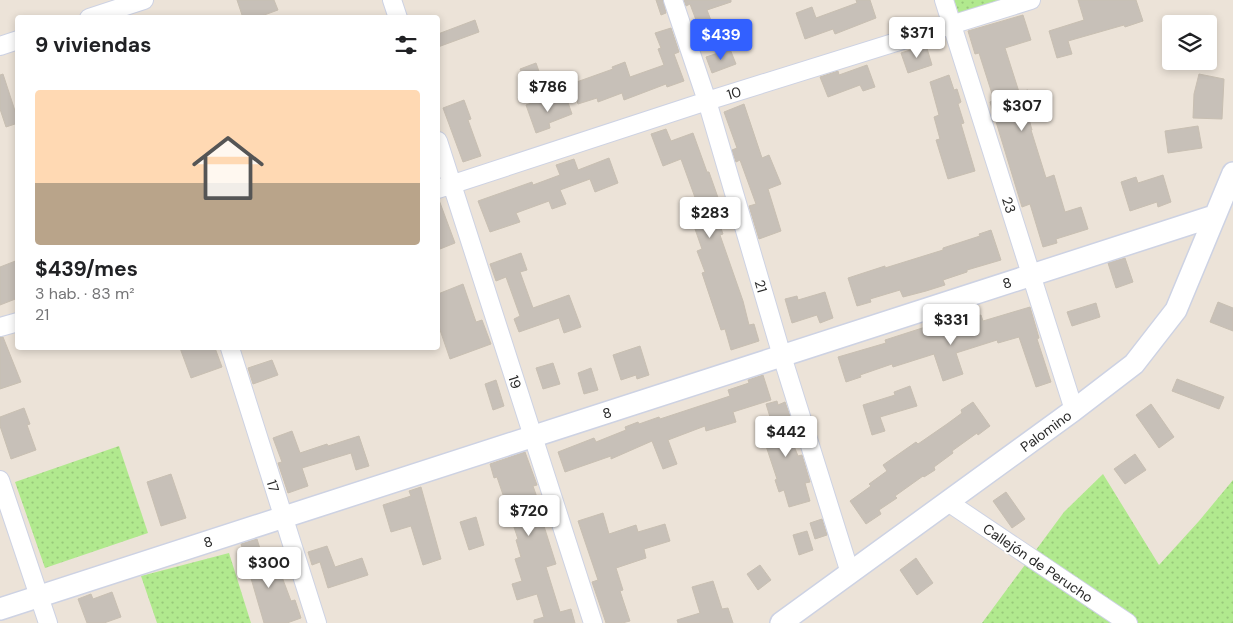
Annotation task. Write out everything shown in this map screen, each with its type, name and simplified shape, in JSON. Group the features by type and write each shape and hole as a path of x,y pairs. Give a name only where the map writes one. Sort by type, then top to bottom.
{"street":[{"path":"98,15 144,0"},
{"path":"392,0 397,15"},
{"name":"21","path":"673,0 707,101 782,356 850,573"},
{"name":"23","path":"944,0 1074,410"},
{"name":"10","path":"444,186 707,101 1031,0"},
{"path":"0,46 15,41"},
{"name":"19","path":"440,156 444,186 533,437 593,623"},
{"name":"Palomino","path":"781,623 1074,410 1134,364 1176,310 1233,173"},
{"name":"8","path":"0,609 1214,216"},
{"path":"0,328 15,323"},
{"name":"17","path":"231,350 317,623"},
{"path":"0,480 48,623"},
{"name":"Callejón de Perucho","path":"948,502 1128,623"}],"green space":[{"path":"954,0 1021,0 961,19"},
{"path":"119,446 148,533 45,568 15,482"},
{"path":"1103,474 1159,565 1233,480 1233,623 982,623 1064,512"},
{"path":"229,553 251,623 157,623 141,576"}],"building":[{"path":"237,0 274,0 278,10 264,15 242,15"},
{"path":"656,0 663,0 666,13 661,15"},
{"path":"684,0 731,0 731,2 707,10 712,23 699,28 690,4 686,6"},
{"path":"856,0 870,0 876,18 835,34 833,29 805,39 796,13 812,7 816,18 857,3"},
{"path":"1078,0 1136,0 1143,21 1068,41 1072,54 1057,58 1049,31 1084,20"},
{"path":"1023,15 1031,40 1005,48 1019,92 1028,90 1032,106 1026,108 1046,178 1054,175 1065,212 1081,207 1088,229 1056,239 1057,243 1043,247 1030,204 1022,207 990,102 994,100 979,53 975,54 968,31"},
{"path":"475,20 479,32 440,46 440,33"},
{"path":"671,28 679,52 674,54 684,81 667,87 666,84 624,100 622,93 598,102 597,98 578,104 571,84 613,69 612,67 625,62 630,77 664,65 658,49 661,48 655,33"},
{"path":"926,45 932,65 908,73 901,53"},
{"path":"730,49 736,64 712,73 706,57"},
{"path":"536,63 541,77 526,83 520,69"},
{"path":"867,65 875,87 863,91 860,85 828,97 820,77 838,71 839,75"},
{"path":"3,74 15,111 15,124 6,127 0,109 0,75"},
{"path":"1199,74 1224,79 1222,119 1193,118 1194,94"},
{"path":"949,75 954,90 957,89 961,102 958,104 964,123 961,124 975,171 948,179 936,140 940,139 934,117 939,115 930,82"},
{"path":"566,97 572,114 549,123 550,128 536,133 526,105 540,100 542,106"},
{"path":"464,100 471,119 468,120 481,156 463,162 443,108"},
{"path":"744,104 762,158 769,155 781,184 768,189 781,231 759,239 749,206 756,204 740,160 736,162 732,150 737,148 724,112"},
{"path":"1198,126 1202,148 1168,153 1165,131"},
{"path":"666,129 671,141 693,133 722,209 715,211 723,234 720,235 743,301 749,325 754,324 759,341 731,350 725,329 721,330 702,273 705,272 697,251 702,249 695,229 700,227 692,205 697,203 681,159 663,166 651,134"},
{"path":"609,158 618,183 595,192 590,179 560,190 566,204 552,209 549,201 516,213 520,222 490,232 478,201 532,182 533,185 560,175 556,165 574,159 578,170"},
{"path":"1163,175 1171,202 1158,207 1157,202 1130,211 1121,182 1136,177 1138,183"},
{"path":"440,203 455,243 440,249"},
{"path":"991,230 1001,260 967,270 967,272 943,280 945,285 903,297 900,290 870,299 871,302 857,306 848,278 943,250 943,248 980,236 979,234"},
{"path":"521,253 527,270 520,272 533,308 569,295 581,327 564,333 559,318 519,332 514,319 520,316 506,277 496,281 490,264"},
{"path":"1125,258 1133,282 1116,288 1108,263"},
{"path":"15,261 15,299 0,305 0,267"},
{"path":"463,284 476,322 482,320 491,344 450,359 440,330 440,293"},
{"path":"825,292 833,318 820,323 817,315 792,323 785,299 797,296 798,300"},
{"path":"1218,302 1233,308 1233,331 1210,322"},
{"path":"1096,303 1100,317 1072,326 1067,312"},
{"path":"1030,307 1039,338 1037,339 1051,382 1036,387 1019,337 998,343 997,340 956,353 963,374 943,381 934,354 893,367 892,364 846,382 838,357 886,343 885,340 944,321 946,326 981,315 983,321"},
{"path":"0,337 3,337 21,382 0,389"},
{"path":"640,346 649,375 637,379 636,375 621,380 613,355"},
{"path":"181,350 216,350 222,367 191,378"},
{"path":"272,360 278,375 253,384 248,368"},
{"path":"553,363 560,384 543,389 536,368"},
{"path":"591,368 598,390 584,394 578,373"},
{"path":"763,375 771,400 733,412 736,422 706,431 705,426 668,440 677,464 663,469 652,441 611,459 611,456 565,472 558,452 594,438 596,442 626,430 625,427 638,422 639,424 659,417 660,419 730,396 728,390 749,383 748,380"},
{"path":"1177,379 1224,397 1219,409 1172,391"},
{"path":"496,380 504,406 493,410 485,384"},
{"path":"910,386 917,406 880,417 885,431 872,435 863,405 895,395 894,392"},
{"path":"777,401 778,405 785,402 790,416 783,418 790,442 792,441 798,456 802,455 810,482 805,483 810,501 789,507 784,490 779,492 775,480 777,479 762,434 774,430 766,404"},
{"path":"973,402 990,426 952,451 953,453 934,467 935,470 923,476 895,496 897,498 879,510 881,514 866,524 850,501 871,486 869,484 887,471 883,465 916,442 918,444 947,424 962,413 961,410"},
{"path":"1151,404 1174,437 1159,448 1136,415"},
{"path":"24,408 30,424 27,425 36,450 11,459 0,426 0,417"},
{"path":"292,431 300,453 359,436 369,466 356,470 351,453 302,468 308,486 288,493 278,463 282,462 273,438"},
{"path":"525,452 537,485 533,486 539,503 537,504 556,564 546,567 560,612 571,609 575,623 534,623 534,620 544,617 537,594 517,600 512,584 522,581 515,559 521,557 516,540 518,539 497,477 494,478 490,464"},
{"path":"1135,454 1146,470 1125,484 1114,469"},
{"path":"171,474 186,518 161,526 147,482"},
{"path":"421,487 441,559 423,565 411,526 391,532 383,505 411,496 409,491"},
{"path":"1006,492 1025,519 1012,528 993,501"},
{"path":"603,513 609,534 636,525 638,532 665,524 670,541 644,549 646,558 616,568 623,590 620,591 630,621 622,623 606,623 592,582 598,580 578,521"},
{"path":"476,517 484,545 469,550 460,522"},
{"path":"822,519 827,535 815,539 810,523"},
{"path":"807,531 813,550 799,555 793,535"},
{"path":"257,539 270,581 282,577 291,601 295,600 301,618 287,623 264,623 241,544"},
{"path":"327,546 335,567 362,558 368,575 328,588 320,562 312,565 308,552"},
{"path":"916,558 933,583 917,595 900,570"},
{"path":"760,565 771,580 758,590 747,574"},
{"path":"713,581 722,609 728,608 733,623 678,623 677,620 700,613 692,587"},
{"path":"112,592 121,617 104,623 87,623 78,599 91,594 93,599"}]}
